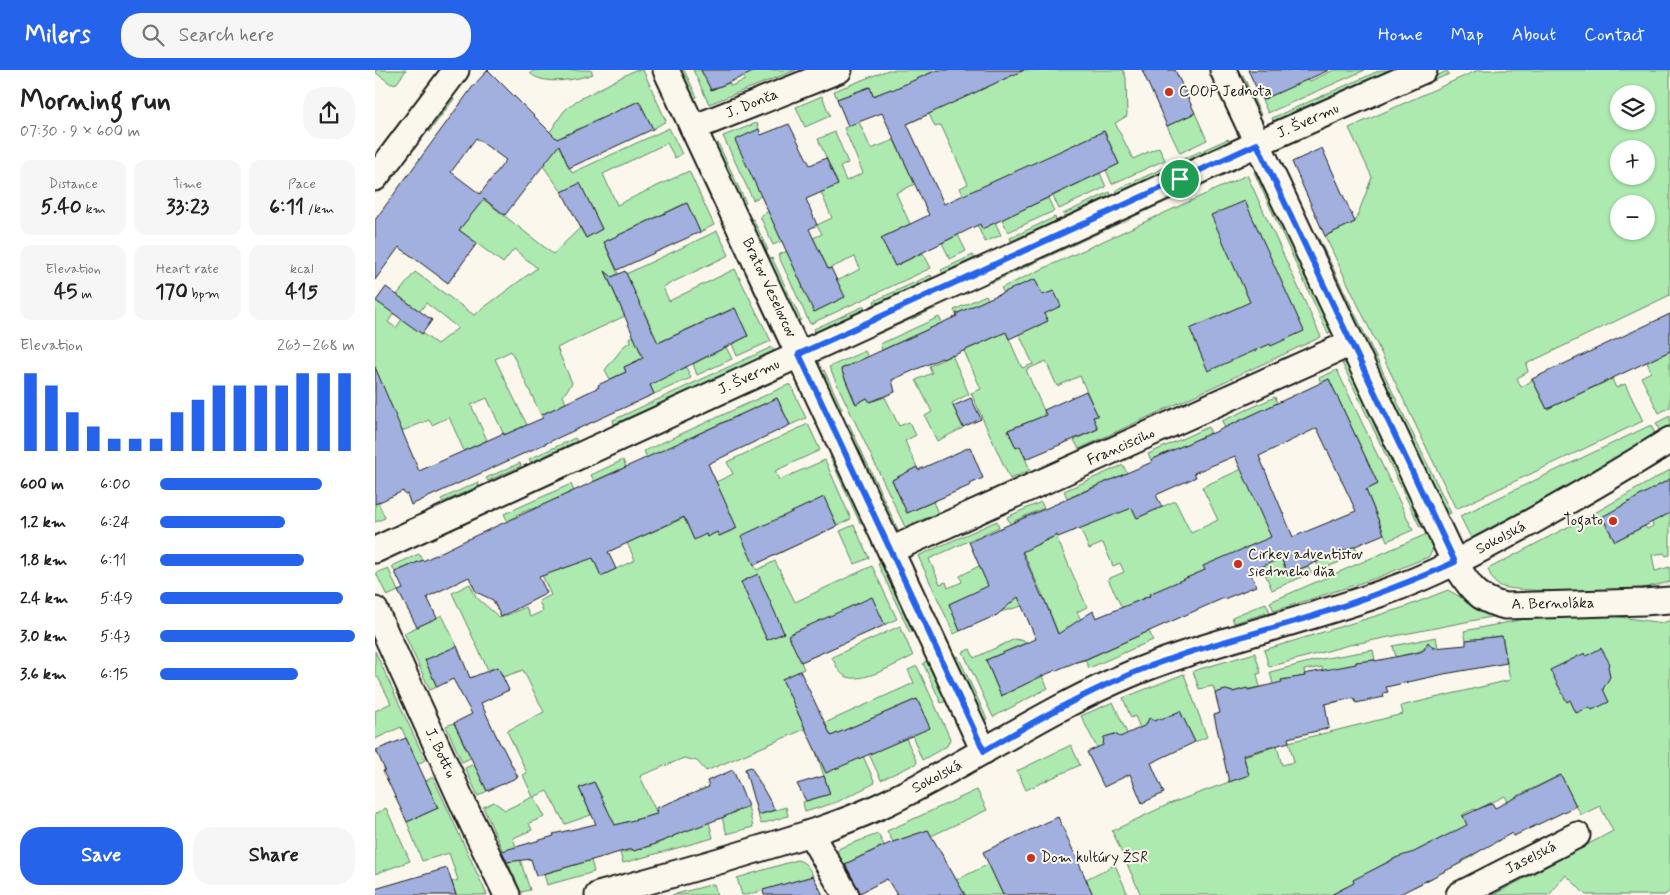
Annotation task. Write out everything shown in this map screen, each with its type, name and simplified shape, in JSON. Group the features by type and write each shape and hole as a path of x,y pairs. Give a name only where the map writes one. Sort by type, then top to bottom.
{"street":[{"path":"377,175 456,70"},
{"name":"Bratov Veselovcov","path":"666,70 984,751"},
{"name":"J. Donča","path":"693,128 839,70"},
{"name":"A. Bernoláka","path":"1223,70 1455,562 1468,584 1474,591 1494,604 1505,606 1670,600"},
{"name":"J. Švermu","path":"375,550 1257,144 1424,70"},
{"name":"Francisciho","path":"891,550 1351,343"},
{"name":"Sokolská","path":"598,895 669,876 847,821 923,785 1073,700 1132,674 1178,656 1386,592 1455,562 1570,500 1670,440"},
{"name":"J. Bottu","path":"375,610 507,895"},
{"path":"811,833 846,895"},
{"name":"Jaselská","path":"1459,895 1577,835"}],"green space":[{"path":"375,70 406,70 397,83 391,84 375,72"},
{"path":"535,70 591,70 593,74 569,80 551,81 536,77 530,73"},
{"path":"635,70 643,70 666,121 653,129 639,101 556,140 572,173 669,128 682,154 675,158 667,143 603,174 617,205 689,171 714,225 700,232 686,203 604,242 618,274 608,279 625,316 557,348 572,383 563,396 566,403 541,415 511,351 495,359 527,425 504,435 487,398 471,405 487,440 464,451 449,417 432,425 429,420 402,431 375,393 375,300 394,313 388,322 396,328 402,319 437,344 458,328 426,303 420,311 397,295 415,272 474,315 537,268 514,249 503,263 459,230 483,199 553,254 580,228 586,238 602,229 580,184 562,192 543,166 536,148 550,132 564,111 576,101"},
{"path":"680,70 684,70 697,97 693,99"},
{"path":"693,70 701,70 711,90 729,83 731,86 745,80 741,70 796,70 709,104"},
{"path":"888,70 934,70 913,81 929,113 1024,70 1123,70 1126,78 1127,116 1115,123 1133,159 1159,147 1165,160 1112,184 1106,170 1119,164 1104,131 1059,152 995,222 1001,235 985,242 960,188 968,184 941,125 935,127 929,114 907,124 891,89 873,96 869,87 837,99 834,91"},
{"path":"1334,70 1365,70 1268,113 1262,100 1308,79 1310,81"},
{"path":"1381,70 1389,70 1273,121 1272,118"},
{"path":"1478,70 1670,70 1670,295 1526,364 1528,372 1517,378 1521,387 1532,379 1547,409 1612,379 1616,388 1625,384 1643,421 1456,509 1325,236 1355,222 1372,177 1349,128"},
{"path":"1447,71 1449,74 1345,120 1344,117"},
{"path":"1243,75 1261,115 1257,117 1238,77"},
{"path":"449,94 454,99 429,132 424,128"},
{"path":"822,96 830,116 805,127 796,107"},
{"path":"1195,113 1207,140 1180,153 1167,126"},
{"path":"859,122 871,149 894,140 915,184 896,193 910,224 881,238 895,266 923,253 931,268 810,324 778,255 787,251 814,312 844,297 837,281 860,269 855,257 828,269 813,238 822,234 817,225 832,218 821,192 838,184 818,139 835,132 848,163 840,167 846,181 863,173 844,128"},
{"path":"757,123 759,129 761,196 753,200 723,136"},
{"path":"1228,139 1229,142 1182,163 1181,160"},
{"path":"718,143 746,203 742,205 714,145"},
{"path":"1280,159 1306,214 1301,216 1275,162"},
{"path":"1242,163 1243,166 991,283 990,279"},
{"path":"700,166 728,225 724,227 696,168"},
{"path":"1168,166 1169,169 1117,193 1116,190"},
{"path":"1259,169 1332,329 1328,334 1254,172"},
{"path":"1100,173 1106,187 1059,209 1053,196"},
{"path":"1247,175 1321,337 1079,449 1074,440 1098,429 1093,417 1097,415 1080,376 1057,386 1046,361 1026,370 1045,413 1043,414 1044,416 1008,430 1016,448 1020,446 1030,470 1010,479 971,393 981,389 964,351 1006,332 1022,368 1033,364 1016,327 1038,326 1047,321 1044,314 1042,295 1035,280 1004,293 1001,288"},
{"path":"1110,192 1111,195 1064,217 1063,214"},
{"path":"1048,198 1054,211 1008,232 1002,219"},
{"path":"769,211 782,241 773,245 760,216"},
{"path":"1055,217 1056,221 1011,241 1010,238"},
{"path":"753,219 768,250 764,252 749,220"},
{"path":"717,231 729,255 663,287 669,301 735,269 771,341 737,356 732,344 748,336 734,308 653,345 668,376 686,367 691,378 654,394 639,360 624,367 626,372 610,379 605,370 625,345 631,342 630,338 651,327 626,274"},
{"path":"958,235 966,251 950,259 942,243"},
{"path":"1318,237 1451,513 1446,515 1313,239"},
{"path":"973,255 975,258 943,273 941,270"},
{"path":"772,258 801,320 797,322 768,260"},
{"path":"746,264 780,337 776,339 742,266"},
{"path":"931,275 932,278 875,304 874,301"},
{"path":"986,295 988,299 956,314 954,310"},
{"path":"935,304 936,308 876,335 875,332"},
{"path":"864,306 865,309 815,332 814,329"},
{"path":"939,317 942,323 882,350 880,344"},
{"path":"726,347 732,359 697,375 693,364"},
{"path":"772,347 774,351 614,424 613,420"},
{"path":"865,351 868,357 841,369 855,403 867,398 870,402 885,397 899,426 909,422 916,435 905,441 917,467 892,480 907,513 933,502 938,513 905,527 829,367"},
{"path":"1670,351 1670,407 1659,413 1641,377 1651,372 1647,362"},
{"path":"952,355 969,394 952,403 963,428 937,441 925,416 932,412 916,380 932,373 929,366"},
{"path":"1342,363 1348,364 1426,524 1420,527"},
{"path":"824,370 842,409 838,412 819,372"},
{"path":"1337,370 1413,530 1387,541 1366,490 1378,484 1329,379 1321,383 1319,378"},
{"path":"783,374 785,377 685,422 684,419"},
{"path":"790,384 806,418 790,425 777,398 695,435 711,472 647,458 644,451"},
{"path":"1275,397 1277,403 1225,428 1222,421"},
{"path":"1670,416 1670,428 1661,434 1656,423"},
{"path":"808,424 820,450 775,471 779,480 825,460 851,519 754,565 757,570 775,561 795,602 872,566 897,619 801,662 804,669 783,679 805,729 706,771 697,761 684,758 640,776 657,814 612,826 607,808 594,782 579,788 591,815 565,824 547,791 534,797 545,817 529,823 532,830 513,838 530,890 521,892 483,807 494,802 505,810 533,797 523,775 527,773 507,731 544,712 523,670 503,677 497,667 488,670 452,593 470,584 476,597 500,618 526,607 530,617 543,611 539,601 551,595 538,566 567,567 573,565 591,546 594,560 601,576 635,560 627,543 684,518 694,539 704,531 707,537 717,532 719,536 736,529 716,482 733,474 727,462","holes":["741,582 770,603 783,633 767,640"]},
{"path":"849,424 898,530 894,532 844,426"},
{"path":"1651,425 1656,436 1574,483 1471,538 1460,516"},
{"path":"1208,427 1211,433 1151,460 1148,454"},
{"path":"575,438 577,441 531,462 529,459"},
{"path":"835,455 864,520 860,523 830,457"},
{"path":"623,460 626,467 594,481 591,475"},
{"path":"520,463 521,466 488,481 486,478"},
{"path":"1123,465 1127,473 1067,498 1064,491"},
{"path":"1242,469 1288,574 1308,566 1311,573 1272,590 1253,545 1205,570 1122,608 1108,579 1124,572 1120,563 1113,566 1103,543 1089,549 1080,528 1132,507 1137,518 1175,501 1191,533 1218,520 1202,487"},
{"path":"1670,470 1670,479 1602,518 1615,541 1645,526 1647,529 1653,526 1652,522 1670,513 1670,555 1666,556 1664,553 1652,555 1655,571 1670,567 1670,582 1644,588 1628,589 1523,590 1498,585 1493,580 1488,569 1598,511"},
{"path":"566,474 568,477 501,507 500,504"},
{"path":"478,482 479,486 443,502 441,499"},
{"path":"571,484 574,491 516,515 517,517 508,522 504,514"},
{"path":"378,502 385,518 375,522 375,504"},
{"path":"1041,502 1044,508 1014,521 1027,549 1056,536 1087,607 1077,612 1084,626 1072,631 1085,660 1073,663 1034,656 1028,642 1041,641 1058,633 1007,517"},
{"path":"488,509 489,513 433,539 432,535"},
{"path":"997,521 999,527 929,559 940,584 946,582 948,588 962,582 960,576 979,566 986,580 1016,555 1022,606 1000,612 988,587 949,604 960,631 954,634 918,556"},
{"path":"854,525 869,558 855,564 840,531"},
{"path":"1429,533 1433,549 1428,557 1379,577 1274,611 1270,602"},
{"path":"1355,546 1359,554 1320,570 1316,562"},
{"path":"419,554 423,560 395,572 392,566"},
{"path":"883,562 914,631 910,633 878,564"},
{"path":"388,568 398,591 387,596 376,573"},
{"path":"1448,590 1469,602 1506,614 1349,645 1269,667 1264,650 1405,607"},
{"path":"1266,603 1270,612 1234,623 1232,617"},
{"path":"1570,610 1663,623 1670,620 1670,891 1665,895 1586,895 1566,875 1549,895 1493,895 1613,831 1600,806 1581,815 1560,775 1518,796 1533,827 1523,831 1505,796 1462,815 1481,850 1463,862 1448,835 1418,850 1432,878 1414,887 1397,857 1373,870 1350,895 1346,887 1331,895 1141,895 1112,831 1169,804 1248,775 1244,756 1277,746 1282,765 1294,762 1289,742 1403,714 1401,706 1510,680 1502,636 1466,640 1464,631"},
{"path":"442,615 457,646 425,660 437,687 430,690 404,633"},
{"path":"900,626 913,656 879,672 860,678 845,676 839,670 832,657"},
{"path":"1149,631 1153,640 1089,668 1085,660"},
{"path":"1436,637 1438,647 1427,645 1420,651 1403,655 1410,682 1403,683 1393,646"},
{"path":"1015,639 1028,642 986,660 1001,696 1042,676 1048,688 993,717 963,652 970,649 974,658"},
{"path":"1373,650 1375,660 1356,662 1356,664 1335,673 1340,701 1332,703 1322,667 1304,670 1305,676 1282,680 1284,698 1282,722 1270,672 1321,659"},
{"path":"375,651 425,760 418,764 401,727 375,739 375,711 391,703 378,677 375,677"},
{"path":"1255,653 1261,673 1257,674 1260,687 1231,692 1225,690 1216,696 1213,686 1199,689 1193,671"},
{"path":"958,656 987,719 982,721 953,658"},
{"path":"927,661 946,701 941,703 923,663"},
{"path":"917,666 949,736 950,739 947,746 922,760 912,735 929,727 917,699 831,736 825,723 914,683 908,670"},
{"path":"1184,674 1207,737 1195,742 1180,711 1140,728 1135,716 1131,718 1123,698"},
{"path":"1113,702 1143,769 1121,738 1115,734 1105,737 1104,745 1097,748 1081,716"},
{"path":"454,723 466,749 496,735 500,744 462,762 446,726"},
{"path":"906,738 917,763 881,780 869,754"},
{"path":"833,741 863,756 875,783 837,802 805,812 803,802 830,794 815,749"},
{"path":"1071,745 1080,765 1026,790 1017,771"},
{"path":"474,764 487,791 478,796 465,768"},
{"path":"433,777 487,895 456,895 452,882 458,880 449,853 422,861 407,822 438,808 426,781"},
{"path":"977,790 987,810 931,836 928,830 893,842 887,831"},
{"path":"748,806 753,827 727,834 722,818"},
{"path":"786,807 788,816 761,824 758,815"},
{"path":"386,808 410,861 375,874 375,814"},
{"path":"709,822 713,838 623,863 620,853 651,846"},
{"path":"878,834 884,845 843,865 837,852 840,848"},
{"path":"591,860 594,872 547,885 544,874"},
{"path":"797,860 809,868 813,876 742,895 737,878"},
{"path":"989,864 1003,895 965,895 956,880"},
{"path":"1115,865 1126,890 1126,895 1093,895 1086,879"},
{"path":"714,884 717,895 672,895"}],"building":[{"path":"488,70 557,139 639,101 653,129 569,168 559,145 505,215 484,199 459,230 477,243 448,283 399,247 375,280 375,220 474,85","holes":["476,138 506,160 480,194 451,172"]},
{"path":"701,70 758,70 711,90"},
{"path":"937,70 1024,70 907,124 944,204 1104,131 1119,164 982,229 980,224 895,266 881,238 929,215 882,113 848,126 837,99 870,87 873,96 892,90"},
{"name":"COOP Jednota","path":"1142,70 1175,70 1195,113 1167,126"},
{"path":"1248,70 1329,70 1262,100"},
{"path":"789,124 810,165 826,158 838,185 806,199 817,225 809,229 828,269 831,268 845,297 814,312 735,140 759,129 761,135"},
{"path":"1322,148 1355,222 1325,236 1292,162"},
{"path":"580,183 602,229 586,238 562,192"},
{"path":"1245,201 1304,331 1208,371 1190,329 1250,302 1211,215"},
{"path":"687,203 700,232 617,270 604,242"},
{"path":"605,271 612,277 625,271 658,343 735,308 748,336 650,385 654,394 411,505 407,494 405,495 403,491 375,504 375,367 419,471 504,433 504,435 543,418 541,415 626,372 624,367 643,358"},
{"path":"1035,279 1042,295 1054,291 1061,306 1044,314 1048,321 1009,339 1006,332 952,356 942,358 892,380 895,392 870,402 867,398 856,404 841,369 957,316 956,314 988,299"},
{"path":"386,287 432,320 422,334 376,301"},
{"path":"1670,314 1670,351 1547,409 1532,379"},
{"path":"1329,379 1378,484 1366,490 1384,534 1288,574 1281,558 1250,572 1256,586 1042,676 1001,696 986,660 1036,639 1018,597 997,615 960,631 949,604 988,586 969,542 1152,462 1151,460","holes":["1317,428 1356,511 1293,537 1259,456","1235,456 1271,537 1203,566 1205,570 1149,594 1150,596 1096,618 1093,611 1058,634 1043,596 1022,552 1057,535 1058,537 1132,508 1137,518 1162,507 1156,495 1196,477 1194,473"]},
{"path":"1086,391 1098,416 1093,417 1098,429 1026,459 1020,446 1016,448 1008,430 1046,415 1044,410"},
{"path":"777,398 790,425 708,464 737,528 719,536 717,532 707,537 706,534 694,540 684,517 608,552 616,569 601,576 593,558 539,577 547,593 501,617 493,600 476,592 469,577 427,597 437,618 417,627 398,591 403,589 395,572 423,561"},
{"path":"971,398 981,419 963,427 953,406"},
{"path":"970,447 983,478 907,513 892,480 917,467 918,470"},
{"path":"1670,479 1670,513 1615,541 1602,517"},
{"path":"824,497 837,526 754,565 741,536"},
{"path":"758,574 784,633 767,640 741,582"},
{"path":"872,597 885,625 801,662 788,635"},
{"path":"1502,636 1507,663 1386,687 1388,692 1383,693 1384,697 1356,703 1354,698 1325,704 1329,728 1288,738 1289,742 1243,755 1249,775 1229,782 1214,715 1220,713 1215,693 1226,690 1233,692 1247,688 1248,690 1282,682 1281,680 1305,676 1304,674 1356,664 1356,662 1375,661 1420,652 1424,650 1428,642 1433,648 1466,645 1466,640"},
{"path":"457,646 470,678 498,667 509,690 481,703 518,777 487,791 454,723 472,714 453,679 437,687 425,660"},
{"path":"1601,648 1610,664 1608,666 1610,677 1603,689 1609,702 1592,710 1590,707 1576,713 1570,700 1567,702 1550,670 1585,653 1586,656"},
{"path":"800,671 831,736 917,699 930,728 826,773 782,679"},
{"path":"1180,711 1195,742 1151,763 1164,793 1142,803 1130,774 1104,787 1087,752 1103,745 1104,737 1115,734 1120,737 1146,725 1149,718 1155,721 1161,718 1161,720"},
{"path":"406,738 438,808 407,822 383,771 385,770 376,750"},
{"path":"751,767 775,810 758,815 745,769"},
{"path":"733,770 748,806 652,845 536,876 531,859 507,862 502,851 554,836 553,834 596,824 579,788 594,782 615,825 657,814 656,808 709,787 707,781"},
{"path":"1561,775 1576,806 1514,836 1512,833 1463,862 1398,895 1331,895 1354,883 1353,880 1467,825 1463,816 1492,803 1495,808"},
{"path":"824,776 830,794 806,801 797,784"},
{"name":"Dom kultúry ŽSR","path":"1058,817 1093,895 1003,895 983,852"},
{"path":"928,830 965,895 897,895 887,879 860,893 845,864 890,843"},
{"path":"447,868 456,895 375,895 375,889"},
{"path":"813,876 823,895 764,895 763,890"}],"place":[{"name":"COOP Jednota","path":"1169,92"},
{"name":"Togato","path":"1613,521"},
{"name":"Cirkev adventistov siedmeho dňa","path":"1238,564"},
{"name":"Dom kultúry ŽSR","path":"1031,858"}],"route":[{"path":"1257,144 1455,562 1386,592 1178,656 1132,674 1073,700 984,751 799,354 1180,179 1257,144"}]}
